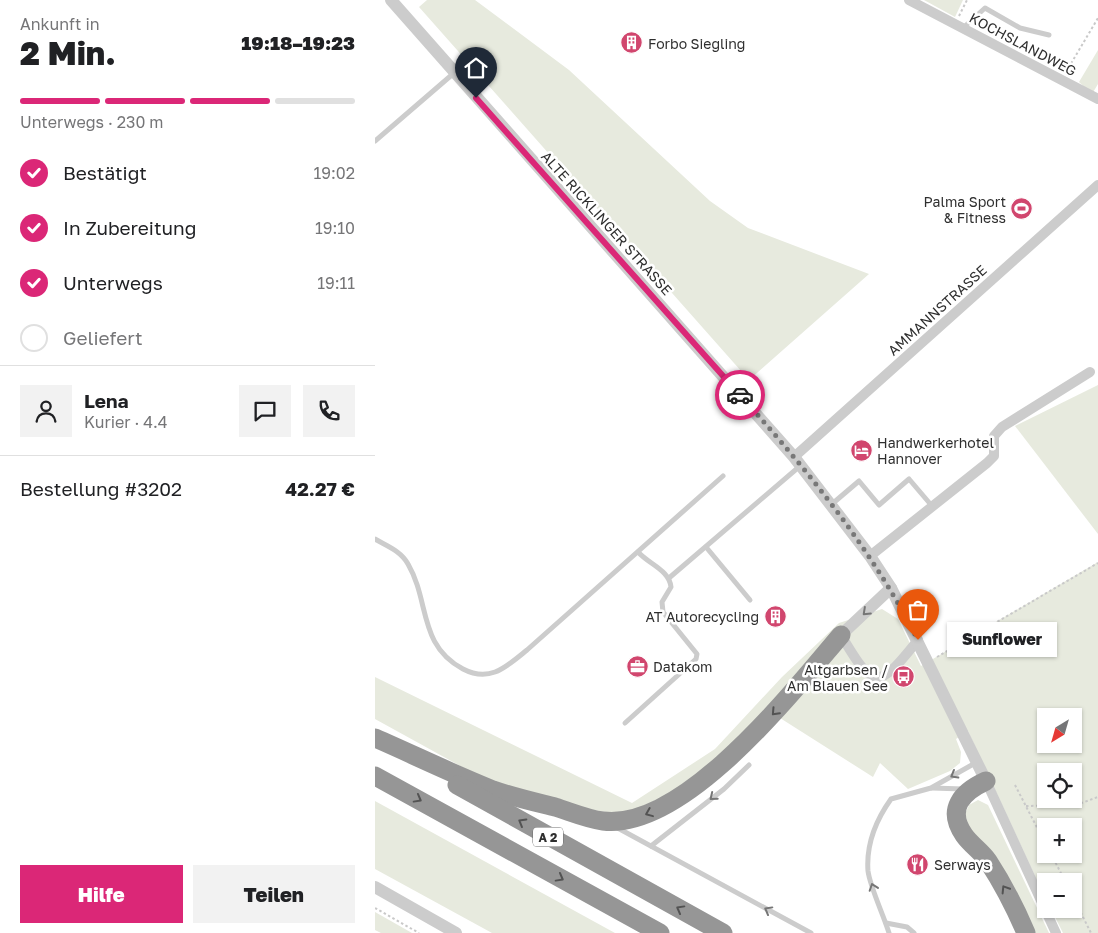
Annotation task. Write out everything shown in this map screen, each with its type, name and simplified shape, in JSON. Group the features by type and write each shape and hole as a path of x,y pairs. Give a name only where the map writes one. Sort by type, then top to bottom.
{"highway":[{"path":"375,738 495,790 603,821 645,815 693,787 746,742 785,701 841,635"},
{"name":"A 2","path":"375,738 723,933"},
{"name":"A 2","path":"375,776 660,933"},
{"path":"978,785 958,805 957,822 964,835 986,858 1006,890 1026,933"}],"street":[{"name":"ALTE RICKLINGER STRASSE","path":"391,0 797,460 870,556 891,588 978,761 978,785 1056,933"},
{"name":"KOCHSLANDWEG","path":"909,0 1098,100"},
{"name":"AMMANNSTRASSE","path":"797,460 1098,185"},
{"path":"870,556 994,456 994,436 1002,427 1090,372"},
{"path":"891,588 841,635 865,672 878,677 888,675 918,640"},
{"path":"375,887 457,933"}],"lane":[{"path":"959,26 985,8 1020,28 1049,35"},
{"path":"375,141 454,73"},
{"path":"669,578 705,547 797,460"},
{"path":"375,539 399,553 408,564 420,593 427,624 435,644 443,655 471,673 485,675 503,669 527,650 723,476"},
{"path":"831,504 859,481 879,505 909,479 932,506"},
{"path":"705,547 750,600"},
{"path":"625,724 696,659 697,654 663,612 662,602 671,587 669,578 665,572 649,564 639,552"},
{"path":"889,933 868,871 871,837 877,819 891,799 931,788 978,761"},
{"path":"651,846 724,789 749,765"},
{"path":"931,788 945,790 978,785"},
{"path":"603,821 811,933"},
{"path":"886,923 907,927 914,933"}],"path":[{"path":"959,26 967,0"},
{"path":"1061,80 1098,18"},
{"path":"936,657 1098,563"},
{"path":"1015,785 1037,828"},
{"path":"1026,806 1076,804 1098,797"},
{"path":"375,908 419,933"},
{"path":"1082,915 1091,933"}],"shaded area":[{"path":"427,0 475,0 569,70 710,201 748,228 869,274 749,380 419,7"},
{"path":"924,0 963,0 955,17"},
{"path":"1098,50 1098,84 1092,94 1079,82"},
{"path":"1098,385 1098,534 1015,426"},
{"path":"1098,562 1098,933 1063,933 1056,918 1082,918 1082,873 1037,873 1037,880 968,731 956,739 961,752 960,763 950,771 908,789 880,763 873,777 780,718 716,759 669,794 636,809 616,813 598,811 539,797 473,773 375,719 375,677 632,803 715,749 782,677 839,623 882,609 898,619 921,666"},
{"path":"978,800 988,805 1037,908 1037,918 1042,918 1049,933 1031,933 970,832 965,814 969,805"},
{"path":"375,801 615,933 492,933 375,869"},
{"path":"375,912 412,933 381,933 375,930"}],"way so far":[{"path":"740,395 801,464 870,556 891,588 918,640"}],"place":[{"name":"Forbo Siegling","path":"632,43"},
{"name":"Palma Sport & Fitness","path":"1022,209"},
{"name":"Handwerkerhotel Hannover","path":"861,450"},
{"name":"AT Autorecycling","path":"775,616"},
{"name":"Sunflower","path":"918,640"},
{"name":"Datakom","path":"637,666"},
{"name":"Altgarbsen / Am Blauen See","path":"904,677"},
{"name":"Serways","path":"918,864"}],"route":[{"path":"476,98 740,395"}]}
